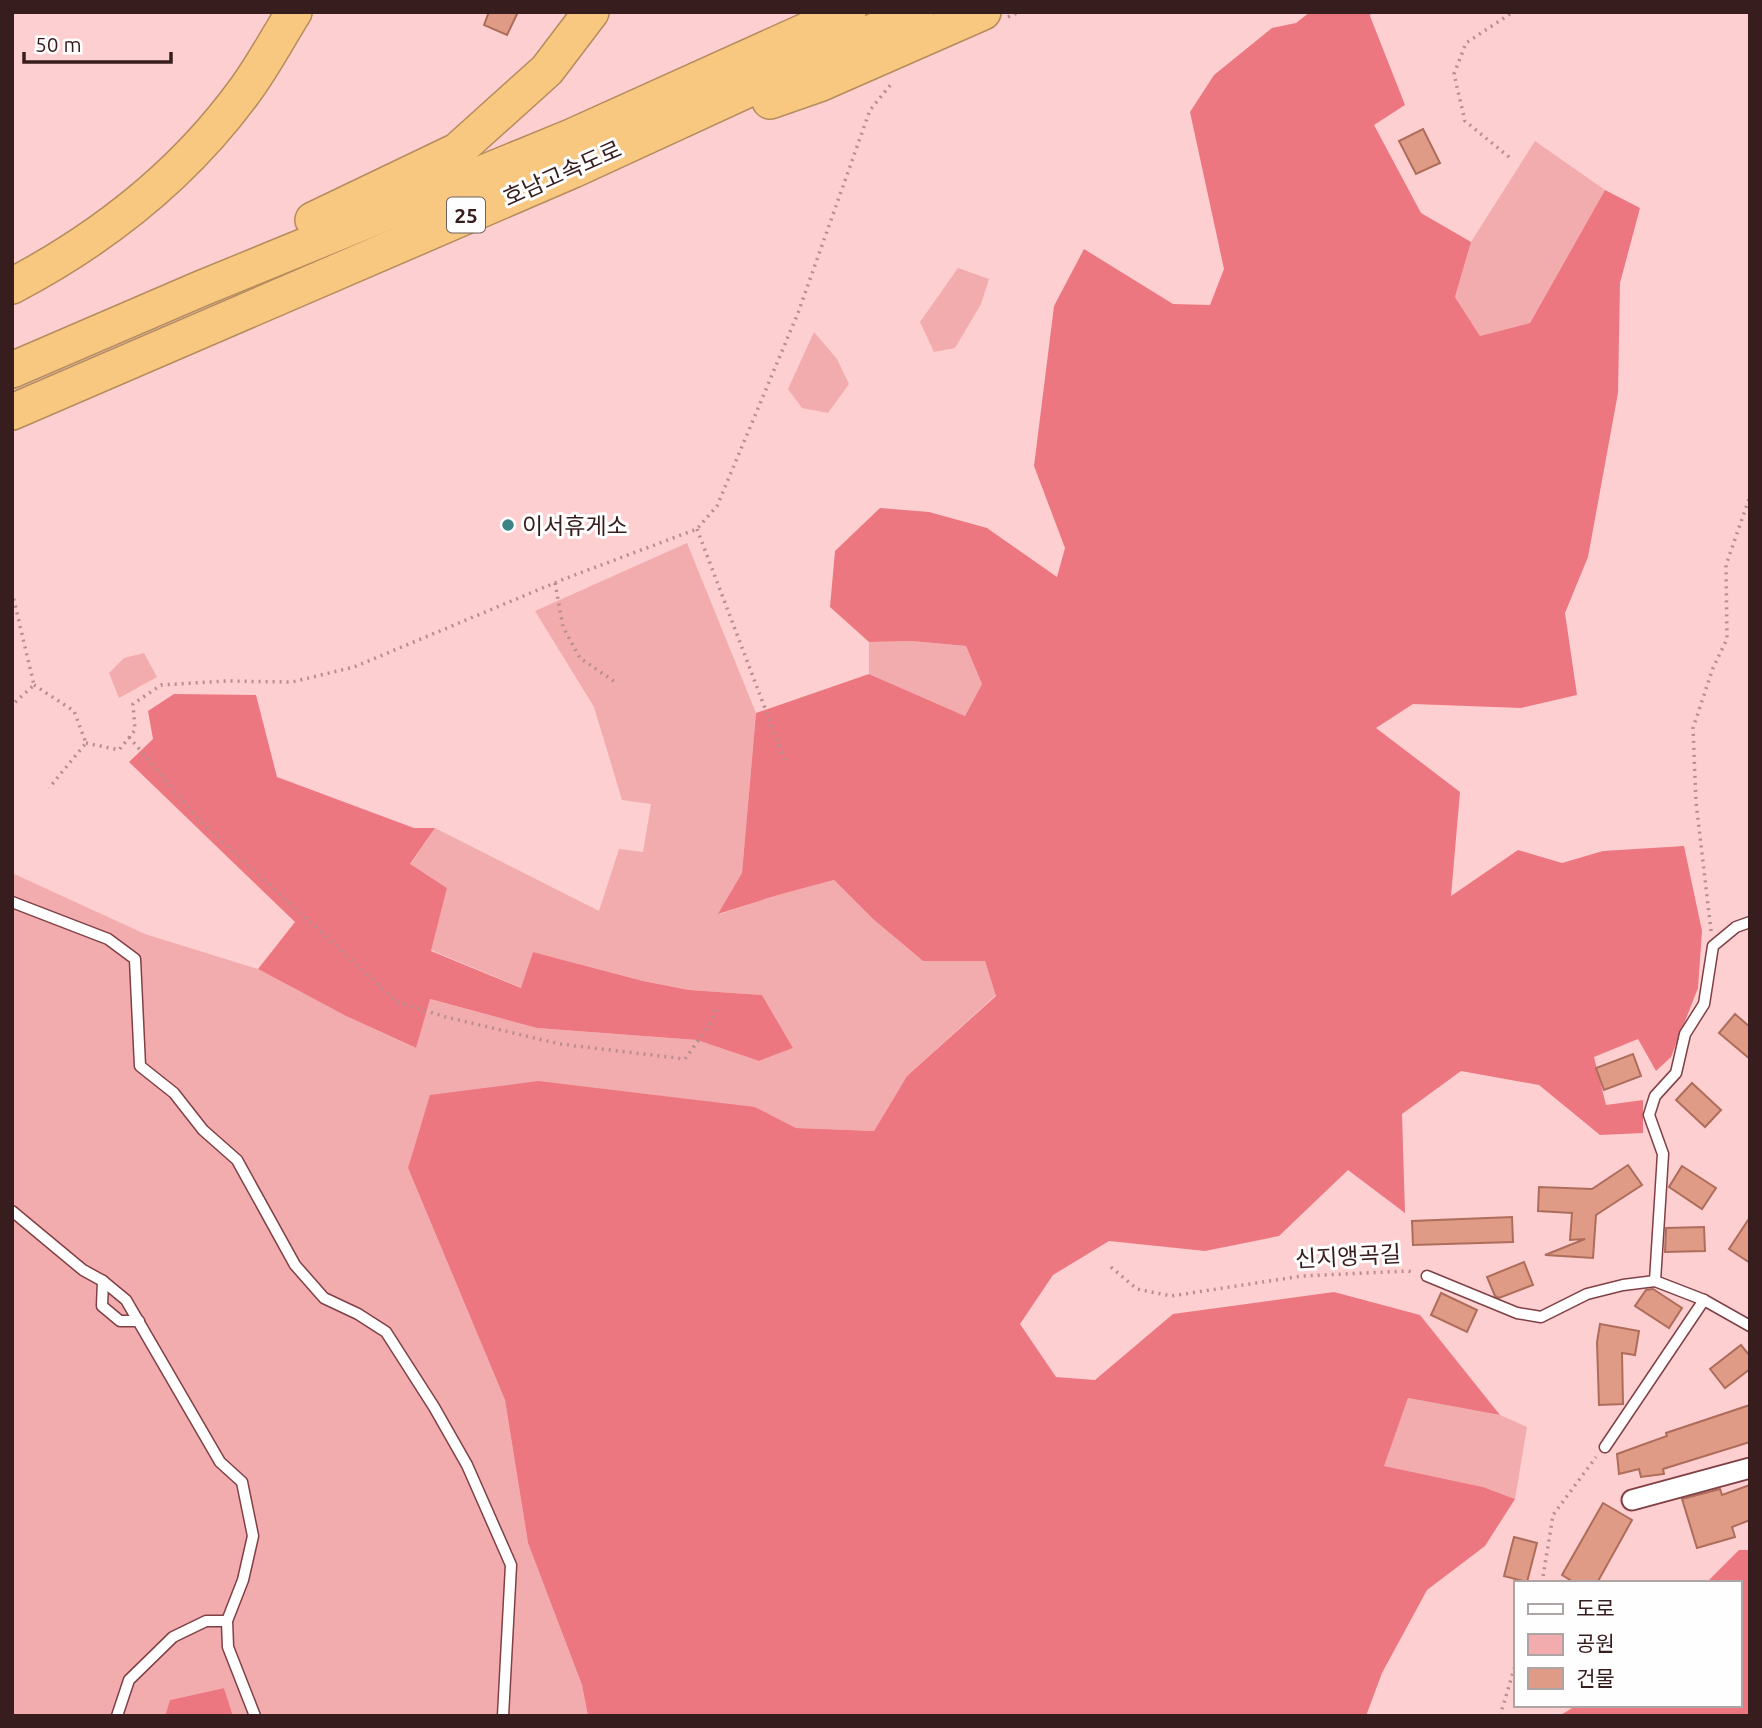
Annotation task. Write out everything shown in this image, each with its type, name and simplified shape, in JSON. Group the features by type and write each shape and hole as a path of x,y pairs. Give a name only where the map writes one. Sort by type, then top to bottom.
{"highway":[{"path":"12,286 90,240 138,205 187,161 243,93 294,12"},
{"path":"200,289 275,238 457,151 547,70 591,12"},
{"name":"호남고속도로","path":"12,370 200,289 571,137 848,12"},
{"name":"호남고속도로","path":"12,412 573,170 916,12"},
{"path":"573,170 819,84 995,15"}],"street":[{"path":"1632,1500 1750,1468"}],"lane":[{"path":"12,902 108,939 135,959 140,1066 174,1093 203,1130 237,1160 295,1265 324,1298 358,1314 386,1332 434,1407 467,1465 511,1566 503,1716"},
{"path":"1655,1281 1663,1154 1649,1115 1655,1096 1676,1073 1685,1034 1704,1004 1713,947 1736,927 1750,922"},
{"path":"12,1211 83,1270 103,1281 126,1300 220,1462 242,1482 253,1536 243,1580 227,1621 228,1647 255,1716"},
{"name":"신지앵곡길","path":"1427,1276 1517,1313 1541,1317 1587,1294 1655,1281 1704,1300 1750,1326"},
{"path":"103,1281 102,1306 120,1321 139,1321"},
{"path":"1605,1447 1704,1300"},
{"path":"117,1716 129,1680 173,1637 206,1621 227,1621"}],"path":[{"path":"995,15 1018,12"},
{"path":"1509,157 1465,121 1454,74 1466,43 1513,12"},
{"path":"86,743 119,750 135,730 133,704 161,684 292,682 354,667 555,583 697,529 717,506 798,313 870,110 896,79"},
{"path":"1713,947 1696,802 1693,728 1713,668 1727,639 1726,565 1750,496"},
{"path":"697,529 785,761"},
{"path":"555,583 563,627 580,658 618,684"},
{"path":"12,592 34,685 74,711 86,743"},
{"path":"12,705 34,685"},
{"path":"129,737 199,820 397,1002 446,1017 560,1044 685,1059 710,1024 717,1007"},
{"path":"48,788 86,743"},
{"name":"신지앵곡길","path":"1111,1267 1137,1290 1171,1296 1302,1276 1408,1271 1427,1276"},
{"path":"1542,1581 1553,1515 1605,1447"},
{"path":"1500,1716 1514,1670"}],"green space":[{"path":"1535,141 1605,190 1530,323 1480,336 1455,297 1471,242"},
{"path":"958,268 989,279 981,304 955,348 934,352 920,322"},
{"path":"814,332 837,359 849,384 828,413 802,408 788,389"},
{"path":"687,543 756,713 742,873 720,914 834,880 873,919 923,961 985,961 996,995 907,1076 874,1131 796,1128 755,1107 408,1168 505,1400 528,1543 582,1685 588,1716 233,1716 224,1688 170,1700 165,1716 12,1716 12,873 145,934 258,969 346,1016 415,1048 429,999 537,1028 697,1040 759,1061 793,1048 762,995 689,990 643,981 533,952 522,988 431,950 447,888 410,865 435,828 599,911 619,849 643,852 651,804 622,800 594,707 535,611"},
{"path":"912,641 966,646 982,684 965,716 869,674 869,642"},
{"path":"144,653 157,677 119,698 109,673 124,658"},
{"path":"1408,1398 1500,1415 1527,1427 1515,1499 1483,1487 1383,1466"}],"shaded area":[{"path":"1310,12 1371,12 1370,16 1405,105 1374,125 1421,213 1471,242 1455,297 1480,336 1530,323 1605,190 1640,208 1620,283 1618,393 1588,557 1565,613 1577,695 1521,708 1413,704 1376,728 1460,792 1451,896 1518,850 1562,863 1603,851 1684,846 1702,931 1698,988 1671,1057 1656,1071 1638,1039 1594,1057 1606,1105 1643,1100 1643,1133 1600,1135 1539,1085 1461,1071 1402,1114 1405,1213 1348,1170 1279,1236 1205,1251 1109,1241 1053,1275 1020,1324 1056,1377 1095,1380 1173,1314 1334,1292 1420,1315 1500,1415 1408,1398 1384,1466 1483,1487 1515,1499 1485,1546 1427,1590 1382,1673 1366,1716 588,1716 582,1685 528,1543 505,1400 408,1168 430,1095 538,1081 755,1107 796,1128 874,1131 907,1076 996,996 985,961 923,961 873,919 834,880 718,914 742,873 756,713 869,674 965,716 982,684 966,646 912,641 869,642 830,607 835,551 880,508 929,512 987,528 1057,577 1065,548 1034,466 1054,306 1084,249 1173,304 1210,305 1224,269 1190,112 1214,75 1272,28 1296,23"},
{"path":"174,694 256,695 277,777 414,828 435,828 410,864 447,888 431,951 521,988 533,952 643,981 689,990 762,995 793,1048 759,1061 697,1040 537,1028 430,999 416,1048 346,1016 258,969 295,922 129,762 153,739 148,711"},
{"path":"1739,1550 1750,1550 1750,1716 1559,1716 1574,1707 1741,1707 1741,1581 1708,1581"},
{"path":"224,1688 233,1716 165,1716 170,1700"}],"building":[{"path":"489,12 518,12 507,35 484,25"},
{"path":"1423,129 1440,163 1416,174 1399,141"},
{"path":"1735,1014 1750,1027 1750,1059 1719,1033"},
{"path":"1633,1054 1641,1076 1604,1090 1596,1068"},
{"path":"1692,1083 1721,1110 1705,1127 1676,1100"},
{"path":"1628,1165 1642,1185 1596,1215 1593,1258 1545,1255 1585,1239 1570,1240 1572,1213 1538,1211 1539,1187 1592,1189"},
{"path":"1682,1166 1716,1188 1702,1209 1669,1187"},
{"path":"1512,1217 1513,1242 1413,1245 1412,1221"},
{"path":"1750,1217 1750,1263 1729,1249"},
{"path":"1704,1227 1705,1251 1665,1252 1666,1228"},
{"path":"1524,1262 1533,1285 1499,1298 1495,1296 1487,1277"},
{"path":"1653,1289 1682,1308 1669,1328 1635,1306 1646,1290"},
{"path":"1441,1293 1477,1310 1467,1332 1431,1315"},
{"path":"1600,1324 1639,1331 1635,1355 1622,1353 1623,1404 1599,1405 1597,1342"},
{"path":"1741,1345 1750,1356 1750,1369 1725,1388 1710,1369"},
{"path":"1750,1405 1750,1442 1663,1469 1664,1474 1641,1477 1639,1469 1619,1474 1617,1454 1667,1436 1666,1433"},
{"path":"1750,1485 1750,1520 1732,1527 1735,1537 1697,1548 1682,1499 1720,1489 1722,1495"},
{"path":"1603,1503 1632,1520 1598,1581 1572,1581 1562,1575"},
{"path":"1514,1537 1537,1543 1527,1581 1504,1576"}],"place":[{"name":"이서휴게소","path":"508,525"}]}
